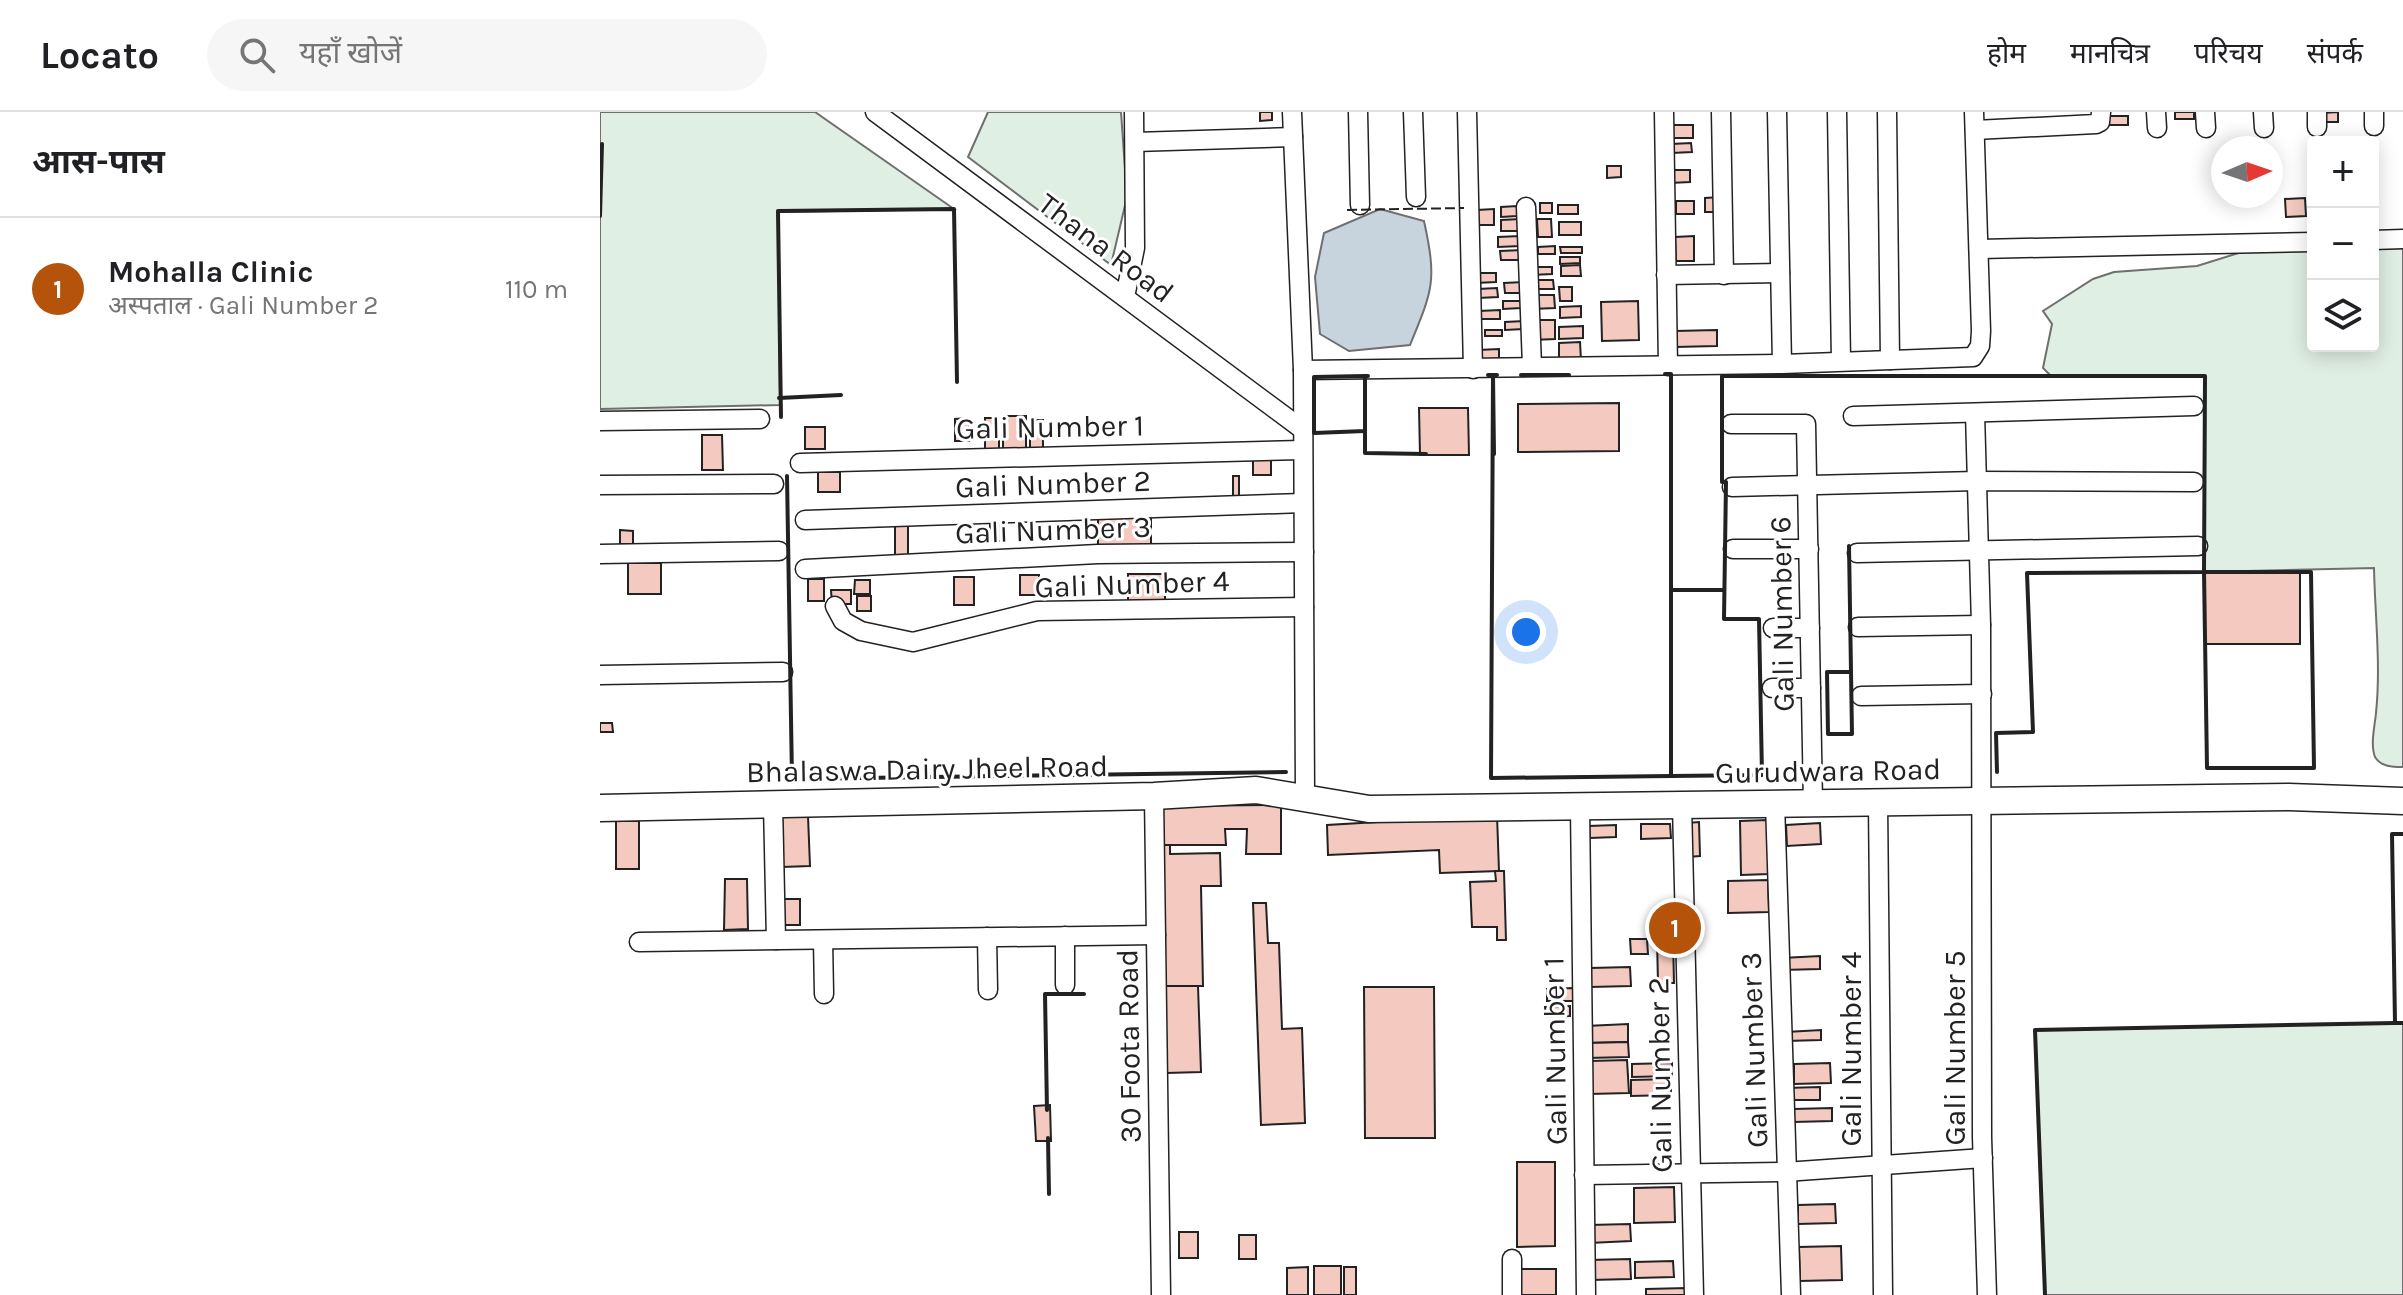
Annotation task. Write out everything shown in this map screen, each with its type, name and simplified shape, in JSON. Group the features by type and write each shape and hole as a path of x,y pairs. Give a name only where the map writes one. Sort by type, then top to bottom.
{"street":[{"name":"Thana Road","path":"875,112 1302,429"},
{"path":"1125,297 1135,248 1134,112"},
{"path":"1292,112 1303,370 1305,797"},
{"path":"1358,112 1360,205"},
{"path":"1413,112 1416,197"},
{"path":"1467,112 1473,369"},
{"path":"1664,112 1668,366"},
{"path":"1721,112 1724,275"},
{"path":"1777,112 1782,364"},
{"path":"1837,112 1841,361"},
{"path":"1887,112 1890,360"},
{"path":"1303,370 1782,364 1973,357 1980,346 1981,331 1974,121 2096,124 2100,122 2101,112"},
{"path":"1135,142 1293,137"},
{"path":"1526,207 1532,366"},
{"path":"2379,240 2403,239"},
{"path":"1980,249 2307,242"},
{"path":"1666,275 1780,273"},
{"path":"1853,416 2194,406"},
{"name":"Gali Number 5","path":"1975,413 1982,694 1983,1158 1987,1295"},
{"path":"600,421 760,419"},
{"name":"Gali Number 6","path":"1731,424 1806,424 1813,803"},
{"name":"Gali Number 1","path":"800,463 1302,450"},
{"path":"1732,487 1977,481 2194,482"},
{"path":"600,485 774,484"},
{"name":"Gali Number 2","path":"805,520 1303,503"},
{"path":"1857,553 2198,546"},
{"path":"1733,549 1809,549"},
{"path":"600,554 779,551"},
{"name":"Gali Number 3","path":"805,569 1085,555 1304,552"},
{"name":"Gali Number 4","path":"835,606 843,621 861,631 913,642 1037,611 1304,607"},
{"path":"1858,627 1981,625"},
{"path":"1773,628 1810,628"},
{"path":"600,675 783,672"},
{"path":"1772,688 1811,688"},
{"path":"1861,696 1982,694"},
{"name":"Gurudwara Road","path":"1256,790 1369,809 2289,797 2403,801"},
{"name":"Bhalaswa Dairy Jheel Road","path":"600,808 1154,796 1256,790"},
{"name":"30 Foota Road","path":"1154,796 1161,1295"},
{"name":"Gali Number 4","path":"1878,802 1883,1295"},
{"name":"Gali Number 3","path":"1775,803 1791,1295"},
{"path":"773,804 776,940"},
{"name":"Gali Number 2","path":"1682,805 1694,1295"},
{"name":"Gali Number 1","path":"1580,806 1586,1295"},
{"path":"639,942 1156,935"},
{"path":"1065,936 1065,985"},
{"path":"987,937 988,990"},
{"path":"823,940 824,994"},
{"path":"1584,1175 1785,1172 1983,1158"},
{"path":"1512,1259 1512,1295"}],"green space":[{"path":"600,112 815,112 954,209 778,212 780,405 600,409"},
{"path":"988,112 1121,112 1127,197 1111,265 968,157"},
{"path":"2403,248 2403,767 2384,765 2374,752 2378,677 2374,568 2204,572 2205,376 2050,375 2043,368 2052,324 2043,311 2093,279 2114,272 2197,266 2245,251 2307,250 2307,352 2379,352 2379,249"},
{"path":"2403,1023 2403,1295 2045,1295 2035,1030"}],"shaded area":[{"path":"1380,209 1424,221 1431,258 1428,297 1410,345 1349,351 1320,334 1315,277 1324,233"}],"building":[{"path":"1260,112 1272,112 1272,120 1260,121"},
{"path":"2175,112 2194,112 2194,119 2175,119"},
{"path":"2338,112 2338,122 2321,122 2321,113"},
{"path":"2109,116 2128,116 2128,125 2109,125"},
{"path":"1673,125 1693,125 1693,138 1673,138"},
{"path":"1691,143 1692,152 1672,153 1671,144"},
{"path":"1607,166 1621,166 1621,177 1607,178"},
{"path":"1670,170 1690,170 1690,182 1670,183"},
{"path":"1720,197 1719,212 1705,212 1705,198"},
{"path":"2305,198 2306,216 2286,217 2285,199"},
{"path":"1676,201 1694,201 1694,214 1676,214"},
{"path":"1540,203 1552,203 1552,213 1540,213"},
{"path":"1558,205 1578,205 1578,214 1558,214"},
{"path":"1517,206 1517,216 1501,217 1501,207"},
{"path":"1494,209 1494,225 1477,225 1477,210"},
{"path":"1520,219 1520,231 1501,231 1501,220"},
{"path":"1537,219 1551,219 1552,237 1538,237"},
{"path":"1559,222 1581,222 1581,235 1559,235"},
{"path":"1520,236 1520,246 1498,247 1498,237"},
{"path":"1694,236 1694,261 1676,261 1675,237"},
{"path":"1555,246 1555,254 1538,254 1538,247"},
{"path":"1560,247 1582,247 1582,253 1561,253"},
{"path":"1523,250 1524,260 1501,260 1500,251"},
{"path":"1560,257 1580,257 1580,263 1560,264"},
{"path":"1580,265 1581,276 1561,276 1561,266"},
{"path":"1532,267 1552,267 1552,274 1532,275"},
{"path":"1476,273 1496,273 1496,282 1476,283"},
{"path":"1531,280 1553,280 1554,289 1532,289"},
{"path":"1524,282 1524,293 1505,293 1504,283"},
{"path":"1559,287 1572,287 1572,301 1560,301"},
{"path":"1497,288 1498,297 1478,298 1478,289"},
{"path":"1532,295 1554,295 1555,308 1532,309"},
{"path":"1503,301 1521,301 1521,308 1503,309"},
{"path":"1638,301 1639,340 1602,341 1601,302"},
{"path":"1581,306 1581,317 1560,318 1560,307"},
{"path":"1500,310 1500,319 1479,319 1479,311"},
{"path":"1532,320 1555,320 1555,339 1533,340"},
{"path":"1524,321 1524,329 1505,330 1505,322"},
{"path":"1583,326 1583,338 1559,339 1559,327"},
{"path":"1485,330 1502,330 1502,336 1485,336"},
{"path":"1717,330 1717,346 1675,347 1675,331"},
{"path":"1580,342 1581,360 1559,360 1559,343"},
{"path":"1499,349 1499,359 1478,360 1478,350"},
{"path":"1619,403 1619,451 1518,452 1518,404"},
{"path":"1419,408 1468,408 1469,455 1420,455"},
{"path":"1003,416 1026,416 1026,451 1003,451"},
{"path":"969,418 969,441 955,441 955,419"},
{"path":"985,418 999,418 999,454 985,455"},
{"path":"1030,420 1043,420 1043,449 1030,449"},
{"path":"805,427 825,427 825,449 805,449"},
{"path":"702,435 722,435 723,470 702,470"},
{"path":"1253,457 1271,457 1271,475 1253,475"},
{"path":"818,472 840,472 840,492 818,492"},
{"path":"1233,476 1239,476 1239,496 1233,496"},
{"path":"1098,518 1151,518 1151,551 1098,551"},
{"path":"990,523 1001,523 1001,541 990,541"},
{"path":"895,526 908,526 908,562 895,562"},
{"path":"620,530 633,531 633,544 620,544"},
{"path":"628,563 661,563 661,594 628,594"},
{"path":"2204,572 2300,572 2300,644 2205,644"},
{"path":"1128,574 1165,574 1165,608 1128,608"},
{"path":"1020,575 1039,575 1039,595 1020,595"},
{"path":"954,577 974,577 974,605 954,605"},
{"path":"808,579 824,579 824,601 808,601"},
{"path":"855,580 870,580 870,594 854,594"},
{"path":"831,590 851,590 851,604 832,604"},
{"path":"857,596 871,596 871,611 857,611"},
{"path":"600,723 612,723 613,732 600,732"},
{"path":"1281,805 1281,854 1246,854 1247,829 1225,829 1226,845 1163,845 1163,806"},
{"path":"1497,815 1499,871 1440,873 1439,850 1328,855 1327,825"},
{"path":"808,816 810,866 782,867 780,817"},
{"path":"1767,820 1769,874 1741,875 1740,821"},
{"path":"616,821 639,821 639,869 616,869"},
{"path":"1699,822 1700,856 1688,857 1687,823"},
{"path":"1820,823 1821,844 1787,846 1786,825"},
{"path":"1641,824 1670,824 1671,838 1641,839"},
{"path":"1616,825 1616,837 1590,838 1589,826"},
{"path":"1163,845 1170,845 1170,854 1220,853 1221,886 1201,886 1203,986 1165,986"},
{"path":"1495,871 1504,871 1506,940 1497,940 1497,927 1472,927 1470,882 1496,881"},
{"path":"725,879 747,879 748,929 724,930"},
{"path":"1768,880 1769,912 1728,913 1728,881"},
{"path":"783,899 800,899 800,925 783,925"},
{"path":"1253,903 1266,903 1268,943 1279,943 1282,1029 1302,1028 1305,1123 1261,1125"},
{"path":"1673,938 1674,983 1658,983 1657,939"},
{"path":"1630,939 1647,939 1648,954 1631,954"},
{"path":"1820,956 1820,969 1782,970 1782,958"},
{"path":"1630,967 1631,986 1590,987 1590,968"},
{"path":"1165,986 1198,986 1201,1072 1167,1073"},
{"path":"1364,987 1434,987 1435,1138 1365,1138"},
{"path":"1573,988 1574,1001 1547,1001 1547,989"},
{"path":"1570,1006 1570,1016 1546,1017 1545,1007"},
{"path":"1628,1024 1628,1042 1587,1043 1586,1026"},
{"path":"1821,1030 1821,1040 1786,1041 1786,1032"},
{"path":"1628,1042 1629,1057 1587,1058 1587,1043"},
{"path":"1627,1060 1629,1093 1590,1094 1589,1061"},
{"path":"1672,1063 1672,1076 1632,1077 1632,1064"},
{"path":"1830,1063 1831,1083 1794,1084 1794,1064"},
{"path":"1671,1079 1671,1095 1631,1096 1631,1080"},
{"path":"1820,1087 1820,1100 1785,1100 1785,1088"},
{"path":"1050,1105 1051,1141 1036,1141 1034,1106"},
{"path":"1832,1108 1832,1121 1794,1122 1794,1109"},
{"path":"1517,1162 1555,1162 1555,1246 1517,1247"},
{"path":"1674,1187 1675,1222 1634,1223 1634,1188"},
{"path":"1835,1204 1836,1223 1798,1224 1798,1205"},
{"path":"1630,1224 1631,1241 1589,1243 1589,1225"},
{"path":"1179,1232 1198,1232 1198,1258 1179,1258"},
{"path":"1239,1235 1256,1235 1256,1259 1239,1259"},
{"path":"1841,1246 1842,1280 1800,1281 1799,1247"},
{"path":"1630,1259 1631,1279 1590,1280 1589,1260"},
{"path":"1673,1261 1674,1277 1635,1278 1635,1262"},
{"path":"1314,1266 1341,1266 1341,1295 1314,1295"},
{"path":"1308,1267 1308,1295 1287,1295 1287,1268"},
{"path":"1344,1267 1356,1267 1356,1295 1344,1295"},
{"path":"1517,1269 1556,1269 1556,1295 1517,1295"},
{"path":"1687,1288 1687,1295 1646,1295 1646,1289"}],"fence":[{"path":"1347,210 1464,208"}],"wall":[{"path":"600,216 602,144"},
{"path":"781,417 778,211 954,209 957,382"},
{"path":"1665,374 1671,374 1671,592"},
{"path":"1488,375 1493,375 1491,778 1671,776"},
{"path":"1494,454 1493,375 1497,375"},
{"path":"1521,375 1569,375"},
{"path":"1365,376 1365,431 1314,433 1314,377 1365,376"},
{"path":"1368,376 1365,376 1365,453 1426,454"},
{"path":"1723,590 1671,590 1671,776 1762,775 1759,619 1724,619 1726,482 1722,482 1722,376 2205,376 2204,572 2027,573 2033,732 1996,733 1997,772"},
{"path":"779,398 841,395"},
{"path":"787,476 792,779 1286,772"},
{"path":"1849,546 1852,734 1828,734 1827,672 1851,672"},
{"path":"2204,572 2311,572 2314,768 2207,768 2204,572"},
{"path":"2403,834 2392,834 2395,1023 2403,1023"},
{"path":"1047,1110 1045,994 1084,994"},
{"path":"2045,1295 2035,1030 2395,1023"},
{"path":"1048,1138 1049,1194"}],"place":[{"name":"Mohalla Clinic","path":"1675,928"}]}
